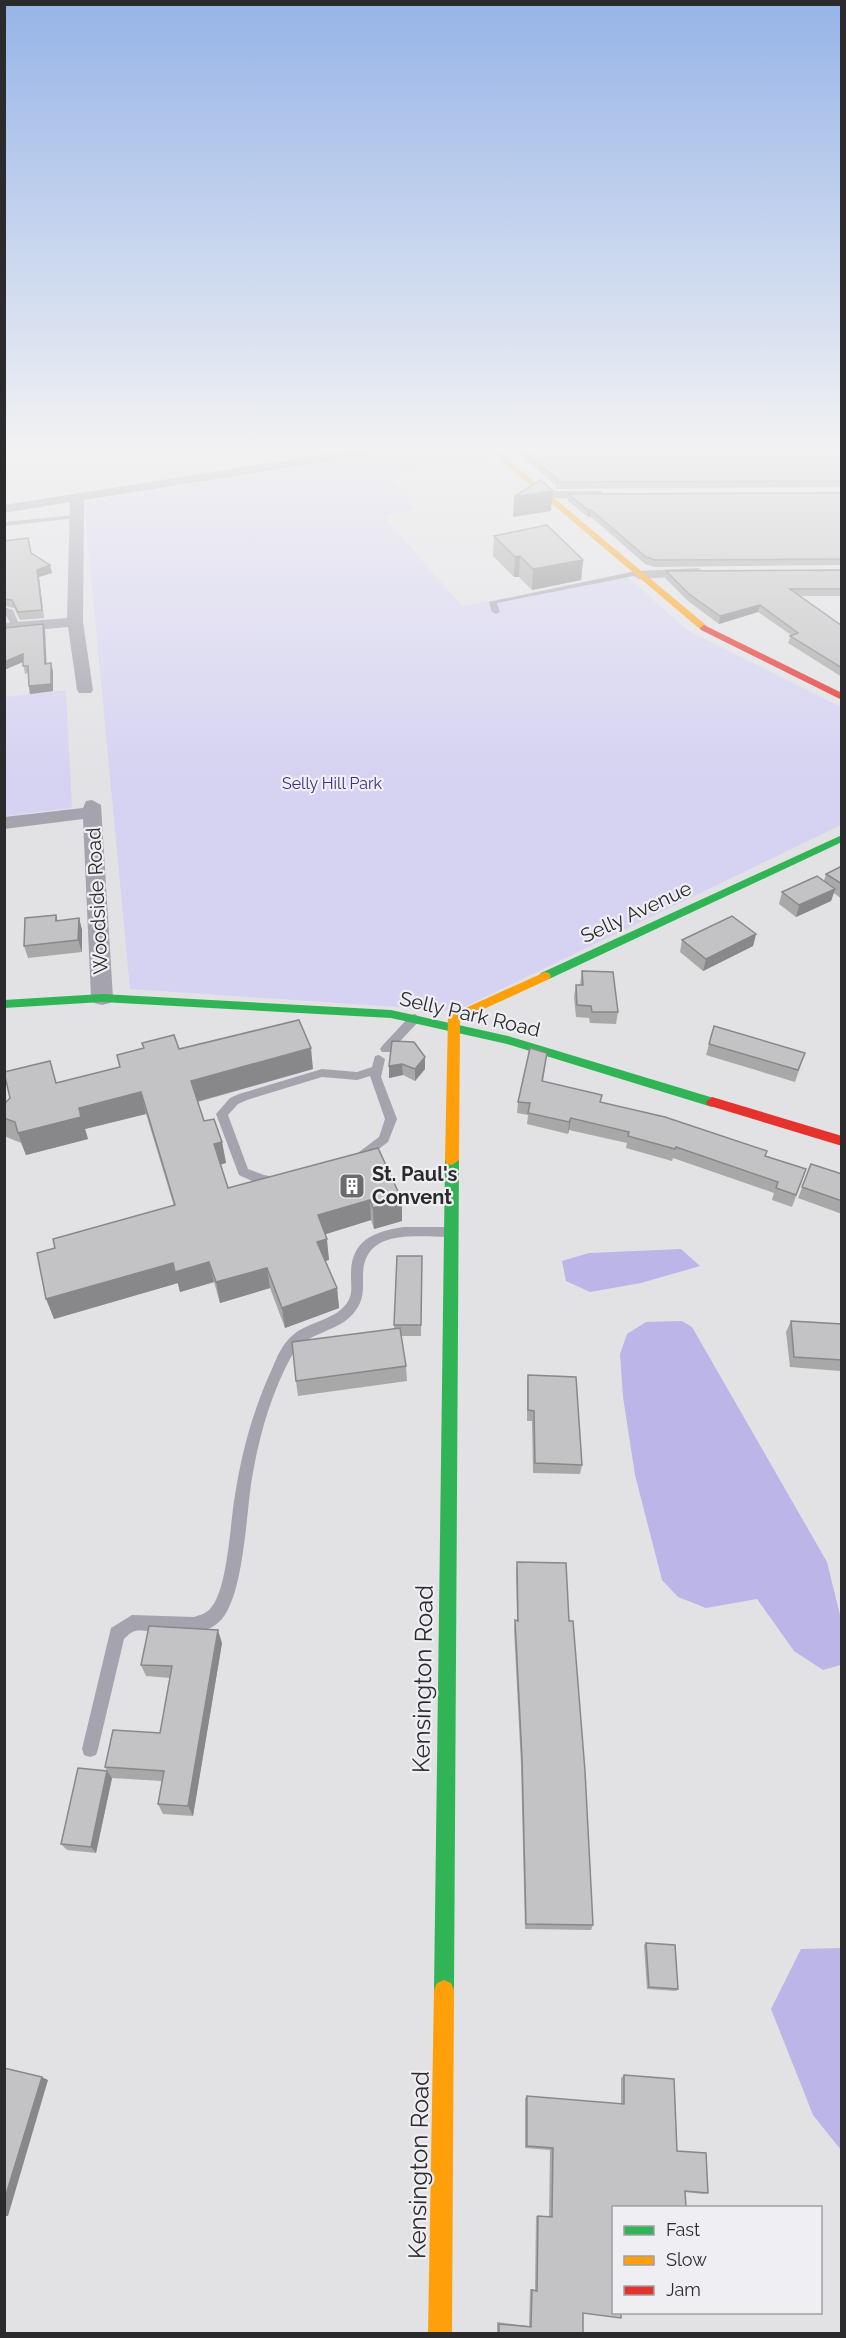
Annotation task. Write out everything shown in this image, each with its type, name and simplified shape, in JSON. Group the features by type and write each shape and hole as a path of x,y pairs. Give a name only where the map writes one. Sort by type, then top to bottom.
{"street":[{"path":"75,556 75,622 85,690"},
{"path":"616,556 711,634 842,697"},
{"path":"637,574 718,572"},
{"path":"10,627 75,622"},
{"name":"Woodside Road","path":"4,823 92,809 102,998"},
{"name":"Selly Avenue","path":"452,1025 454,1017 842,838"},
{"name":"Selly Park Road","path":"4,1004 102,998 379,1013 415,1018 508,1040 842,1141"},
{"name":"Kensington Road","path":"440,2334 452,1025"}],"lane":[{"path":"496,612 493,602 637,574"},
{"path":"516,597 522,607"},
{"path":"4,609 10,612 10,627"},
{"path":"284,1180 263,1180 243,1172 222,1114 224,1110 243,1096 322,1072 357,1076 381,1059 415,1018"},
{"path":"352,1160 363,1156 384,1139 389,1127 391,1119 375,1077 381,1059"},
{"path":"90,1749 117,1634 132,1623 194,1625 208,1621 224,1602 229,1590 251,1439 268,1389 289,1347 302,1333 339,1318 350,1309 358,1294 356,1260 360,1249 370,1240 397,1233 450,1232"}],"green space":[{"name":"Selly Hill Park","path":"89,556 418,556 462,606 627,576 687,630 841,707 841,825 456,1011 130,989"},
{"path":"66,690 72,808 5,816 4,697"}],"shaded area":[{"path":"681,1249 700,1266 641,1283 590,1292 566,1281 562,1261 589,1253"},
{"path":"682,1321 692,1327 827,1562 841,1619 841,1665 823,1670 794,1651 757,1599 706,1608 678,1597 662,1580 635,1475 623,1397 620,1354 627,1334 646,1322"},
{"path":"842,1948 841,2150 813,2115 771,2009 801,1949"}],"building":[{"path":"4,556 36,556 50,565 37,570 42,610 18,612 12,600 4,599"},
{"path":"520,556 579,556 583,560 533,569"},
{"path":"842,556 842,559 655,560 646,557"},
{"path":"842,570 842,589 790,589 842,626 842,668 790,636 798,633 760,605 720,616 689,594 666,571"},
{"path":"43,624 45,664 51,663 51,684 29,686 28,666 23,666 23,654 4,662 4,628"},
{"path":"842,866 842,884 826,874"},
{"path":"817,876 835,889 799,905 782,892"},
{"path":"56,915 56,921 79,918 78,940 24,946 25,918"},
{"path":"732,916 756,934 706,959 682,940"},
{"path":"582,971 613,972 618,1012 592,1012 591,1006 577,1005 576,985 583,985"},
{"name":"St. Paul's Convent","path":"299,1020 311,1048 191,1081 204,1121 214,1119 222,1142 214,1144 228,1188 378,1148 402,1200 373,1208 370,1200 318,1215 327,1239 317,1242 337,1288 282,1308 267,1268 216,1282 209,1262 175,1272 173,1263 46,1299 37,1253 55,1248 53,1239 175,1205 141,1092 79,1108 81,1117 18,1133 15,1122 4,1118 4,1104 10,1098 4,1072 50,1061 56,1083 120,1067 117,1055 144,1048 142,1043 174,1035 179,1049"},
{"path":"714,1026 805,1053 798,1070 709,1044"},
{"path":"392,1041 414,1042 425,1057 415,1069 402,1064 389,1066"},
{"path":"530,1048 547,1053 542,1081 602,1095 600,1102 665,1117 767,1151 765,1156 806,1169 796,1195 776,1188 778,1182 676,1147 675,1149 628,1136 629,1132 571,1118 569,1122 528,1113 530,1103 518,1102"},
{"path":"811,1164 842,1174 842,1201 802,1187"},
{"path":"397,1256 422,1256 421,1325 394,1325"},
{"path":"791,1321 842,1324 842,1360 794,1357"},
{"path":"400,1328 406,1366 296,1381 292,1342"},
{"path":"528,1375 576,1377 582,1465 535,1463 534,1411 528,1410"},
{"path":"517,1562 566,1563 569,1621 573,1621 585,1771 593,1925 526,1924 522,1758 515,1620 518,1621"},
{"path":"149,1626 218,1630 188,1806 158,1804 164,1771 105,1767 113,1730 160,1733 172,1666 141,1665"},
{"path":"78,1768 107,1771 91,1847 61,1844"},
{"path":"646,1943 675,1945 678,1989 649,1987"},
{"path":"4,2068 42,2077 4,2201"},
{"path":"624,2075 674,2079 677,2151 706,2153 708,2193 685,2191 686,2206 612,2206 612,2314 621,2314 621,2318 583,2313 583,2334 499,2334 499,2324 531,2327 532,2290 537,2291 538,2216 552,2217 553,2148 527,2146 527,2096 624,2104"}],"traffic: fast":[{"path":"545,976 842,838"},
{"path":"4,1004 102,998 391,1014 508,1040 712,1102"},
{"path":"444,1990 452,1160"}],"traffic: slow":[{"path":"619,556 704,628"},
{"path":"452,1160 454,1018 545,976"},
{"path":"440,2334 444,1990"}],"traffic: jam":[{"path":"704,628 842,697"},
{"path":"712,1102 842,1141"}],"place":[{"name":"St. Paul's Convent","path":"352,1186"}]}
